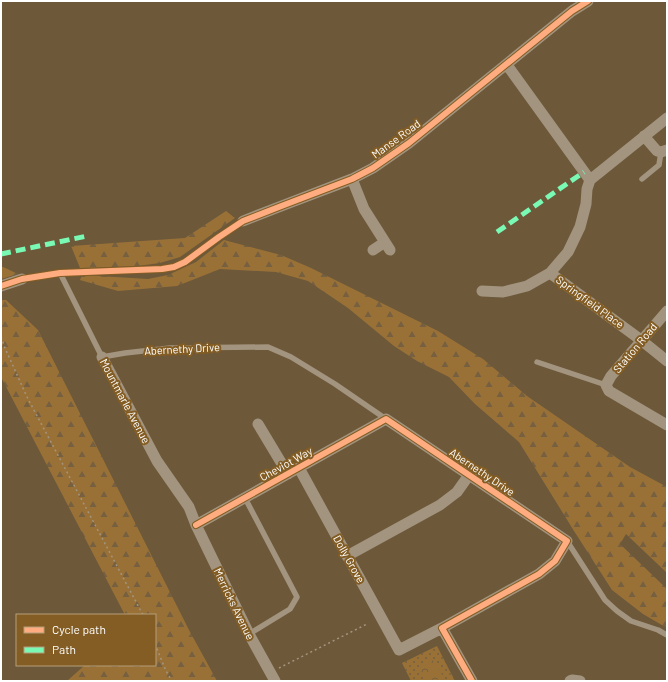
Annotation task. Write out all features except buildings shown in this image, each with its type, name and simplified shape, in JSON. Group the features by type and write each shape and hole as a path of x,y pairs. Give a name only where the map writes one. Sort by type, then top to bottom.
{"street":[{"name":"Manse Road","path":"244,221 352,179 373,168 409,143 572,11 588,1"},
{"path":"507,65 590,180"},
{"path":"482,291 503,292 527,286 550,274 568,252 580,227 590,180 667,118"},
{"path":"644,136 657,151 664,151"},
{"path":"352,179 364,208 387,246 373,250"},
{"name":"Springfield Place","path":"550,274 641,340 667,361"},
{"path":"1,286 22,279"},
{"name":"Station Road","path":"667,311 611,376 606,385 609,392 667,425"},
{"name":"Mountmarle Avenue","path":"102,357 157,460 189,507 196,525"},
{"name":"Cheviot Way","path":"196,525 386,419"},
{"name":"Abernethy Drive","path":"386,419 567,541"},
{"path":"258,424 288,474"},
{"name":"Dolly Grove","path":"299,468 399,650 442,628"},
{"path":"347,556 440,505 457,492 469,475"},
{"name":"Merricks Avenue","path":"196,525 249,634 273,676"},
{"path":"472,681 442,628 539,574 555,561 567,541"},
{"path":"570,681 580,681"}],"lane":[{"path":"642,179 659,165 664,151"},
{"name":"Manse Road","path":"22,279 60,273 162,269 174,267 193,257 211,242 244,221"},
{"name":"Mountmarle Avenue","path":"60,273 102,357"},
{"name":"Abernethy Drive","path":"102,357 170,348 268,347 304,364 386,419"},
{"path":"537,362 606,385"},
{"path":"245,498 296,597 290,609 249,634"},
{"name":"Abernethy Drive","path":"567,541 605,600 616,611 631,621 658,630 667,635"}],"path":[{"path":"1,336 27,397 142,614"},
{"path":"273,676 367,624"},
{"path":"156,646 166,671 172,681"}],"green space":[{"path":"226,211 235,218 180,257 160,263 137,266 80,268 71,246 185,238"},
{"path":"224,240 281,255 311,268 438,331 483,359 527,396 630,467 667,487 667,573 626,534 620,544 667,589 667,628 643,614 612,590 519,442 475,404 449,377 417,361 394,346 348,308 308,281 276,272 220,269 177,286 118,291 80,280 82,275 148,279 168,275 196,262"},
{"path":"1,266 18,274 1,279"},
{"path":"1,300 6,300 38,330 189,630 217,681 67,681 84,666 156,666 156,614 124,614 1,377"},
{"path":"437,646 455,681 411,681 402,663"},
{"path":"432,659 444,678 435,680 427,679 419,669"}],"marked path":[{"path":"497,232 584,172"},
{"path":"1,254 87,236"}],"cycle path":[{"path":"1,286 22,279 60,273 162,269 174,267 185,262 243,221 352,179 373,168 409,143 572,11 588,1"},
{"path":"196,525 386,419 567,541 555,561 539,574 442,628 472,681"}]}
